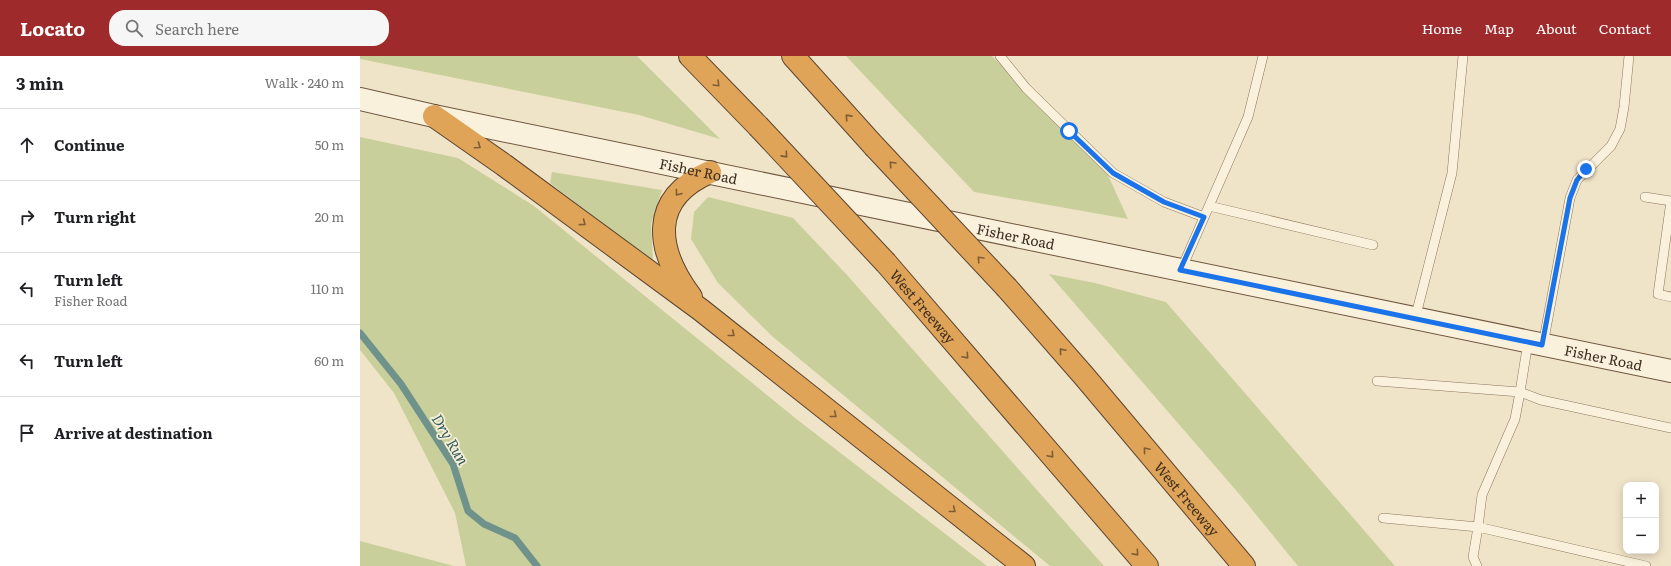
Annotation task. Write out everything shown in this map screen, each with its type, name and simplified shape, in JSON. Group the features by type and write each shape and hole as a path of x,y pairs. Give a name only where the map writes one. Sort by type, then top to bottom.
{"highway":[{"name":"West Freeway","path":"690,56 758,126 886,263 1147,566"},
{"name":"West Freeway","path":"793,56 874,146 1007,288 1084,376 1244,566"},
{"path":"434,116 504,165 701,310 1024,566"},
{"path":"701,310 680,282 670,263 665,246 664,230 666,215 673,200 682,188 695,178 710,172"}],"main road":[{"name":"Fisher Road","path":"360,99 434,116 1671,371"}],"lane":[{"path":"1000,56 1026,88 1113,173 1164,202 1204,217"},
{"path":"1180,270 1248,117 1263,56"},
{"path":"1415,318 1452,173 1463,56"},
{"path":"1477,566 1472,557 1482,495 1515,419 1520,392 1535,343 1570,198 1577,180 1611,146 1620,129 1624,107 1629,56"},
{"path":"1645,197 1671,201 1658,294 1671,297"},
{"path":"1209,206 1373,246"},
{"path":"1378,381 1520,392 1541,400 1671,428"},
{"path":"1384,518 1478,527 1646,566"}],"green space":[{"path":"360,56 637,56 720,139 639,115 360,59"},
{"path":"846,56 992,56 1107,173 1128,219 974,192"},
{"path":"360,137 458,158 534,206 799,421 987,566 466,566 455,513 394,393 360,350"},
{"path":"552,172 662,190 651,224 653,261 550,183"},
{"path":"708,197 793,218 847,275 1104,566 1050,566 773,337 718,283 691,239 694,212"},
{"path":"1049,274 1095,283 1166,302 1395,566 1298,566 1240,495"},
{"path":"360,541 454,566 360,566"}],"waterway":[{"name":"Dry Run","path":"360,333 401,384 453,464 468,511 484,524 515,538 537,566"}],"route":[{"path":"1069,131 1113,173 1164,202 1204,217 1180,270 1542,345 1570,198 1577,180 1586,169"}]}
